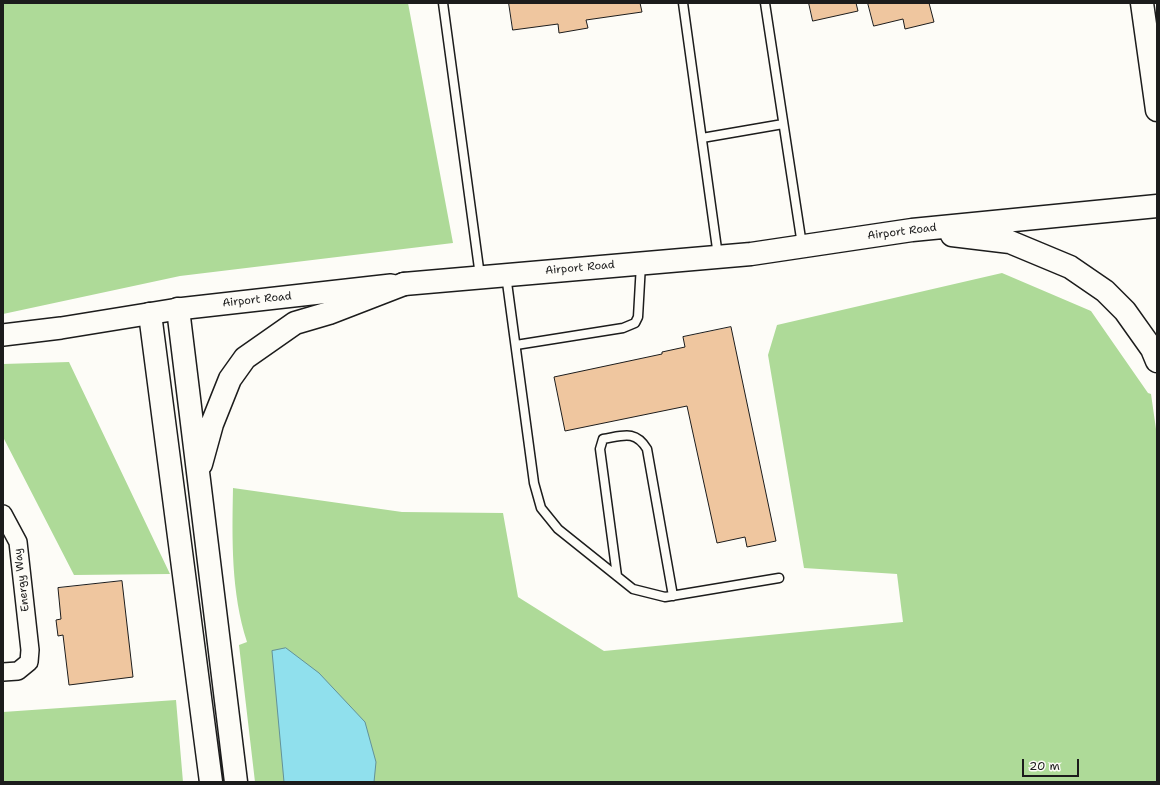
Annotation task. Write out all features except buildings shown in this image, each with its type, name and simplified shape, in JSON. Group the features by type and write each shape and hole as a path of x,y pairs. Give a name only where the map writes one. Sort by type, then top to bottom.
{"main road":[{"path":"1142,3 1157,110"},
{"name":"Airport Road","path":"404,284 718,256 802,246 912,230 1157,206"},
{"path":"912,230 1010,242 1070,267 1105,291 1125,311 1152,349 1157,361"},
{"path":"198,475 212,424 230,379 245,358 295,323 329,313 404,284"},
{"path":"178,309 236,782"},
{"path":"150,314 168,464 211,782"}],"street":[{"name":"Airport Road","path":"3,335 60,328 178,309 404,284"},
{"name":"Energy Way","path":"3,514 18,542 30,650 29,662 18,671 3,672"}],"lane":[{"path":"443,3 480,277"},
{"path":"683,3 718,256"},
{"path":"765,3 802,246"},
{"path":"702,138 783,124"},
{"path":"516,345 623,328 635,323 638,317 641,263"},
{"path":"506,275 534,483 541,508 558,529 633,589 665,597 779,578"},
{"path":"617,576 600,448 603,439 629,435 640,439 647,449 672,596"}],"green space":[{"path":"3,3 408,3 453,243 180,276 3,314"},
{"path":"1002,273 1091,311 1148,393 1151,394 1157,436 1157,782 255,782 239,645 247,642 235,585 233,488 402,512 503,513 518,597 604,651 903,622 897,574 804,568 768,355 777,325"},
{"path":"69,362 170,574 74,575 3,437 3,364"},
{"path":"176,700 183,782 3,782 3,712"}],"water":[{"path":"286,648 319,673 365,722 376,762 374,782 284,782 272,651"}]}
